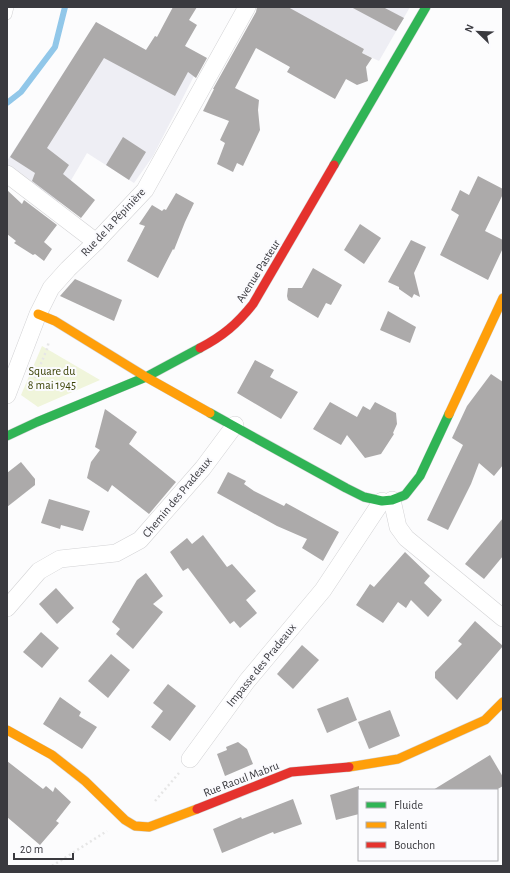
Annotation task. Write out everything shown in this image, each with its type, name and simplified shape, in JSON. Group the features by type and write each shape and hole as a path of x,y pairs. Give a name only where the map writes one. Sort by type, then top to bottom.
{"street":[{"name":"Rue de la Pépinière","path":"7,395 38,314 51,288 145,190 247,7"},
{"name":"Avenue Pasteur","path":"7,436 146,377 215,340 238,322 253,304 426,7"},
{"path":"7,174 96,242"},
{"path":"38,314 55,321 146,377 235,425 346,488 364,497 387,500 405,495 420,476 503,298"},
{"name":"Chemin des Pradeaux","path":"7,608 39,571 60,559 116,553 140,540 203,468 235,425"},
{"path":"387,500 398,527 406,538 503,618"},
{"name":"Impasse des Pradeaux","path":"190,758 246,681 323,590 387,500"},
{"name":"Rue Raoul Mabru","path":"135,826 149,827 291,772 343,768 398,759 485,720 503,702"},
{"path":"7,730 52,755 85,781 125,820 135,826"}],"lane":[{"path":"7,15 9,7"}],"path":[{"path":"135,826 190,758"},
{"path":"52,866 125,820"}],"shaded area":[{"path":"271,7 410,7 379,61 362,53 364,49 317,23 310,34"},
{"path":"96,22 146,50 155,36 187,53 180,67 194,76 153,156 134,183 87,153 57,204 7,166 7,161"}],"green space":[{"name":"Square du 8 mai 1945","path":"42,346 100,380 38,407 21,395"}],"building":[{"path":"173,7 197,7 189,20 197,25 185,46 207,58 196,78 188,72 175,96 104,58 47,148 69,165 63,174 95,200 81,218 32,181 35,173 10,157 96,22 146,50 155,36 157,37"},
{"path":"257,7 288,7 364,49 362,53 372,58 366,67 368,81 357,85 346,79 335,99 287,72 290,67 256,48 235,88 259,100 258,110 260,130 243,166 237,163 233,172 217,164 225,143 220,140 229,121 203,111 213,89 256,12"},
{"path":"351,7 383,7 404,18 396,31"},
{"path":"123,137 146,152 129,180 106,165"},
{"path":"478,176 503,189 503,194 485,231 503,240 503,248 488,280 440,255 459,215 451,210 460,190 469,195"},
{"path":"7,190 22,204 24,200 57,225 44,242 52,249 44,261 35,254 33,255 14,243 16,241 7,234"},
{"path":"176,193 194,203 174,250 173,249 158,278 127,261 145,226 139,224 152,205 162,211 164,209 166,210"},
{"path":"360,224 381,238 364,264 344,250"},
{"path":"411,240 426,247 414,273 420,297 414,294 412,298 399,289 399,287 388,282"},
{"path":"313,268 342,285 331,305 326,303 318,318 288,300 287,296 288,288 302,288"},
{"path":"75,279 122,300 114,321 60,296"},
{"path":"388,311 416,327 410,343 380,330"},
{"path":"255,360 274,370 270,377 298,392 281,419 237,393"},
{"path":"491,374 503,382 503,465 494,476 479,463 471,484 448,530 427,520 463,445 452,438 467,406"},
{"path":"330,402 357,417 363,406 370,410 375,402 396,413 397,424 393,433 394,434 381,454 365,458 347,435 341,445 313,429"},
{"path":"105,409 137,432 129,444 176,482 149,514 112,485 108,492 87,478 91,462 100,450 95,447"},
{"path":"21,462 35,479 35,485 7,507 7,473"},
{"path":"228,472 246,481 244,484 254,491 284,506 286,503 339,532 323,561 302,548 307,539 277,526 217,493"},
{"path":"49,499 90,511 83,531 61,525 60,529 41,523"},
{"path":"503,518 503,556 484,579 465,564"},
{"path":"203,535 227,567 232,564 256,591 246,600 257,613 240,628 234,621 230,624 188,568 183,571 170,552 187,538 192,544"},
{"path":"405,552 430,576 424,583 442,600 428,617 411,600 406,608 398,602 383,623 356,605 370,584 374,587"},
{"path":"146,573 163,596 153,604 163,612 133,649 116,634 120,629 112,622 137,580"},
{"path":"56,588 74,608 57,624 39,604"},
{"path":"475,621 503,646 457,700 435,678 435,672 462,644 458,641"},
{"path":"41,632 59,648 42,668 23,652"},
{"path":"302,645 319,660 293,689 277,674"},
{"path":"111,654 130,670 108,698 88,681"},
{"path":"168,684 196,706 170,741 151,727 163,711 153,703"},
{"path":"60,697 81,712 79,716 97,727 82,749 43,724"},
{"path":"348,697 357,720 327,733 317,709"},
{"path":"390,710 400,736 369,749 358,722"},
{"path":"238,742 247,749 253,764 225,776 217,754 227,750 226,747"},
{"path":"490,755 503,777 503,786 498,789 435,789"},
{"path":"7,761 43,789 46,786 53,792 55,787 71,802 56,821 59,823 40,845 7,817"},
{"path":"359,786 358,814 336,820 330,795"},
{"path":"293,799 302,824 274,834 273,832 222,853 213,829 241,817 242,819"}],"waterway":[{"path":"7,103 21,92 55,47 65,7"}],"traffic: fast":[{"path":"334,165 426,7"},
{"path":"7,436 146,377 200,348"},
{"path":"210,413 346,488 364,497 382,501 392,500 405,495 420,476 449,414"}],"traffic: slow":[{"path":"449,414 503,298"},
{"path":"38,314 55,321 146,377 210,413"},
{"path":"349,767 398,759 485,720 503,702"},
{"path":"7,730 52,755 85,781 125,820 135,826 149,827 197,809"}],"traffic: jam":[{"path":"200,348 216,339 229,329 253,304 334,165"},
{"path":"197,809 291,772 349,767"}]}
